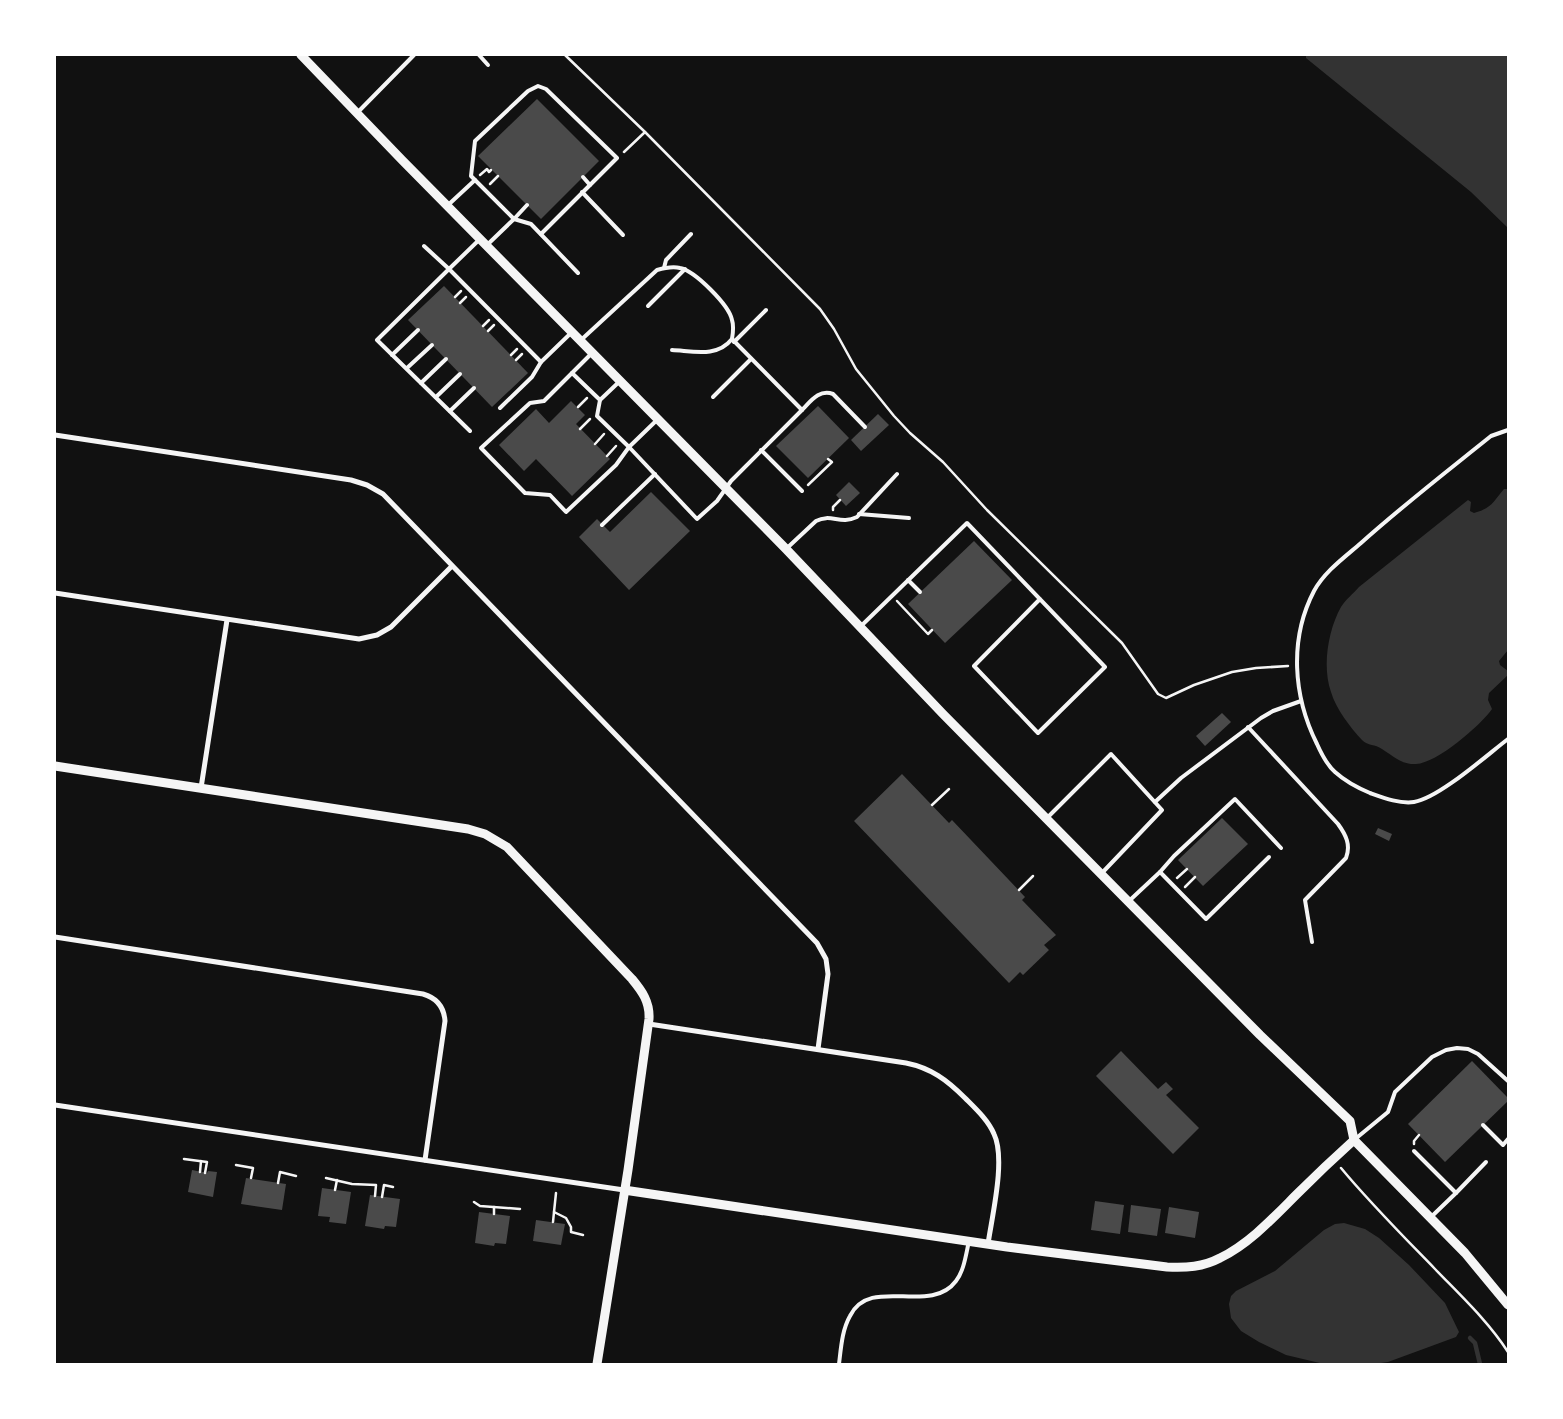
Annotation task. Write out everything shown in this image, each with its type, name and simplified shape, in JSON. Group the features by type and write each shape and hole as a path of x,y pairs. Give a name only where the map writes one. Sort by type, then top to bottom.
{"street":[{"path":"301,55 447,206 786,549 1101,874 1260,1034 1350,1121 1354,1140 1465,1253 1508,1305"},
{"path":"55,435 360,482 377,490 389,499 817,943 826,959 828,974 818,1049"},
{"path":"55,593 352,639 372,637 391,626 452,566"},
{"path":"201,788 227,620"},
{"path":"55,766 468,829 493,837 507,847 632,979 645,996 648,1006 649,1024 597,1364"},
{"path":"55,938 423,994 432,997 444,1009 445,1021 425,1160"},
{"path":"649,1024 906,1063 936,1073 956,1088 989,1124 998,1144 1000,1164 988,1244"},
{"path":"55,1105 968,1242 1182,1268 1203,1265 1228,1254 1265,1226 1354,1140"}],"lane":[{"path":"356,113 414,55"},
{"path":"479,55 488,65"},
{"path":"541,234 616,158 546,89 538,86 528,91 475,141 471,176 514,218 531,224 578,273"},
{"path":"583,177 590,185"},
{"path":"447,206 475,180"},
{"path":"582,192 623,235"},
{"path":"470,431 378,340 449,270 514,218 527,205"},
{"path":"664,268 666,260 691,234"},
{"path":"424,246 541,362"},
{"path":"581,340 648,276 664,268 679,268 698,277 728,310 732,320 733,341 802,410"},
{"path":"648,306 685,270"},
{"path":"672,350 712,352 721,350 766,310"},
{"path":"392,354 418,330"},
{"path":"500,408 532,377 541,362 573,332"},
{"path":"407,368 432,345"},
{"path":"593,353 544,401 530,403 481,448 524,493 550,495 566,512 616,465 628,447 658,419"},
{"path":"421,383 446,359"},
{"path":"712,397 751,359"},
{"path":"572,372 600,400"},
{"path":"436,397 460,374"},
{"path":"620,381 600,400 597,416 698,519 717,501 726,488 761,450 821,392 833,394 865,427"},
{"path":"450,411 474,388"},
{"path":"1508,430 1491,436 1393,515 1330,570 1316,588 1304,615 1298,643 1297,666 1301,701 1313,736 1333,771 1366,791 1393,801 1415,802 1436,793 1508,739"},
{"path":"761,450 802,491"},
{"path":"602,525 655,474"},
{"path":"786,549 816,521 828,518 848,521 859,514 896,474"},
{"path":"859,514 909,518"},
{"path":"860,627 967,523 1040,599 1105,667 1038,733 974,666 1040,599"},
{"path":"908,580 920,592"},
{"path":"1155,802 1181,778 1248,728 1274,711 1301,701"},
{"path":"1248,728 1338,824 1347,839 1348,853 1346,858 1305,900 1312,942"},
{"path":"1047,819 1111,754 1162,810 1101,874"},
{"path":"1129,901 1235,799 1281,848"},
{"path":"1160,872 1206,919 1268,858"},
{"path":"1354,1140 1388,1112 1395,1092 1432,1057 1446,1050 1457,1048 1478,1054 1508,1081"},
{"path":"1483,1125 1503,1145 1508,1139"},
{"path":"1414,1151 1456,1193"},
{"path":"1430,1218 1486,1162"},
{"path":"839,1364 845,1329 850,1314 863,1301 879,1297 924,1297 939,1294 949,1288 960,1276 968,1242"}],"path":[{"path":"565,55 645,132 820,309 834,329 856,369 894,416 943,462 987,510 1122,643 1158,694 1166,698 1174,696 1194,685 1232,672 1256,668 1297,666"},
{"path":"616,158 645,132"},
{"path":"475,180 487,169 489,172 492,170"},
{"path":"595,444 610,429"},
{"path":"607,456 622,440"},
{"path":"809,484 832,462 828,459"},
{"path":"892,596 928,634 932,630"},
{"path":"932,805 948,789"},
{"path":"1019,890 1033,876"},
{"path":"184,1159 207,1162 205,1173"},
{"path":"200,1172 201,1161"},
{"path":"236,1165 253,1168 251,1178"},
{"path":"278,1183 280,1172 296,1176"},
{"path":"1346,1174 1472,1308 1498,1337 1508,1352"},
{"path":"326,1178 376,1186 375,1196"},
{"path":"335,1190 337,1180"},
{"path":"382,1197 384,1186 393,1187"},
{"path":"553,1222 556,1193"},
{"path":"474,1202 480,1206 520,1209"},
{"path":"494,1207 494,1214"},
{"path":"554,1212 566,1218 572,1227 571,1232 583,1235"}],"shaded area":[{"path":"1306,55 1508,55 1508,228 1471,192 1306,58"},
{"path":"1504,489 1508,489 1508,650 1499,661 1500,665 1508,671 1508,675 1489,693 1488,700 1492,709 1468,734 1446,751 1425,762 1411,764 1402,762 1379,747 1362,740 1336,705 1328,682 1327,660 1330,637 1336,616 1343,604 1359,587 1468,500 1471,502 1470,511 1474,513 1489,507"},
{"path":"1344,1223 1365,1229 1379,1238 1409,1265 1445,1303 1459,1332 1456,1337 1388,1362 1374,1364 1324,1364 1286,1355 1241,1331 1231,1318 1229,1304 1231,1296 1236,1291 1275,1271 1324,1230 1335,1224"}],"building":[{"path":"537,99 599,161 541,219 478,156"},
{"path":"444,286 528,373 492,407 408,320"},
{"path":"571,401 585,415 576,424 610,459 572,496 536,459 524,471 499,445 536,409 549,423"},
{"path":"818,406 849,438 808,478 776,446"},
{"path":"878,414 889,425 861,451 851,440"},
{"path":"849,482 860,493 846,506 836,495"},
{"path":"651,492 690,531 629,590 579,537 597,519 610,532"},
{"path":"974,541 1012,580 945,643 908,604"},
{"path":"1222,713 1231,722 1205,746 1196,736"},
{"path":"902,774 949,823 952,820 1025,897 1022,900 1056,935 1044,945 1049,950 1023,975 1020,972 1009,983 854,821"},
{"path":"1222,818 1248,844 1203,886 1178,860"},
{"path":"1378,828 1392,834 1389,841 1375,834"},
{"path":"1121,1051 1158,1089 1166,1082 1173,1089 1166,1095 1199,1128 1173,1154 1096,1076"},
{"path":"1472,1061 1508,1098 1508,1101 1445,1162 1408,1124"},
{"path":"192,1170 207,1173 208,1171 217,1172 213,1197 188,1192"},
{"path":"246,1178 286,1184 282,1210 241,1204"},
{"path":"322,1188 351,1192 346,1224 329,1222 330,1217 318,1216"},
{"path":"370,1195 400,1199 396,1227 385,1226 384,1229 365,1226"},
{"path":"1095,1201 1124,1205 1120,1234 1091,1230"},
{"path":"1131,1205 1161,1209 1157,1236 1128,1232"},
{"path":"1169,1207 1199,1212 1195,1238 1165,1233"},
{"path":"479,1212 510,1216 506,1244 495,1243 494,1246 475,1243"},
{"path":"536,1220 565,1224 561,1245 533,1241"}],"waterway":[{"path":"1470,1338 1475,1343 1480,1364"}]}
